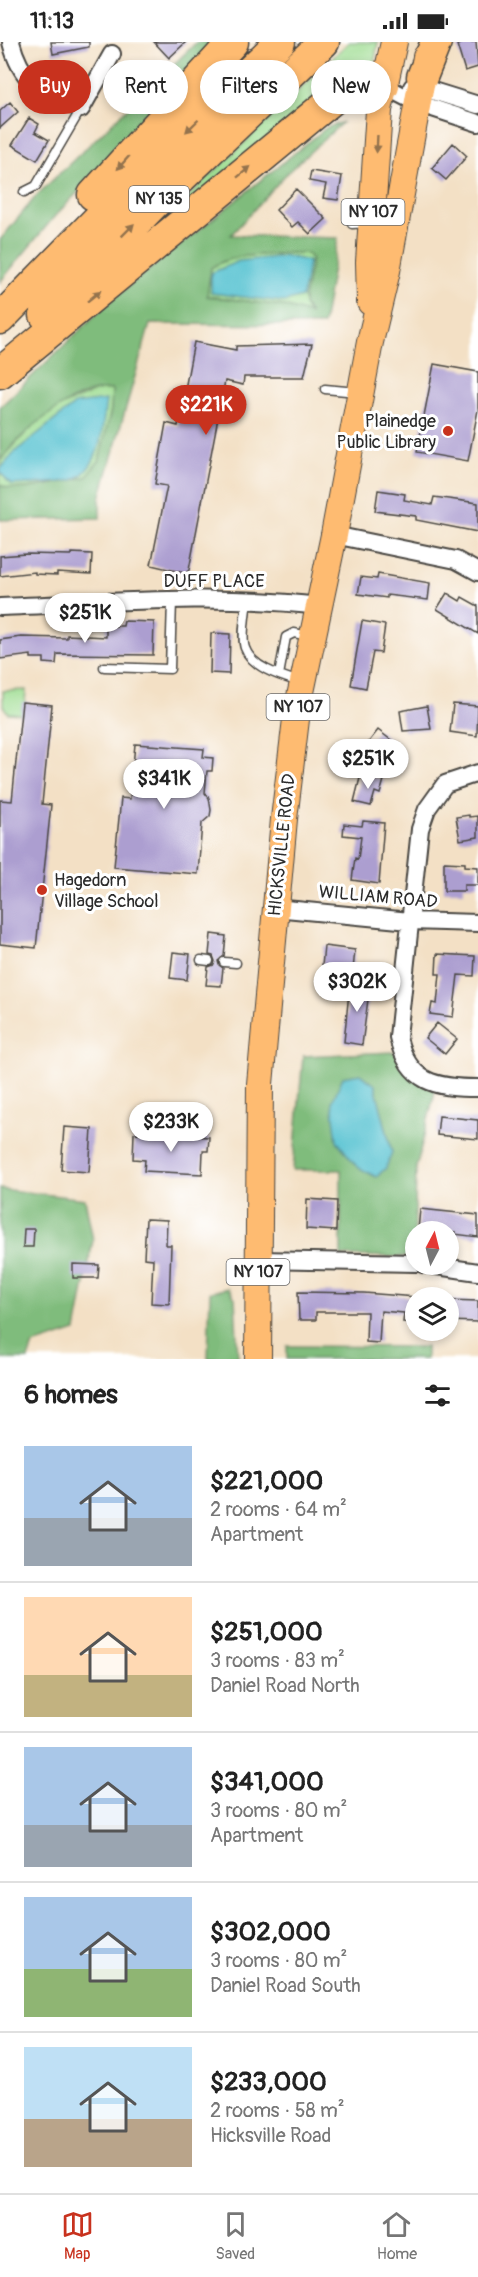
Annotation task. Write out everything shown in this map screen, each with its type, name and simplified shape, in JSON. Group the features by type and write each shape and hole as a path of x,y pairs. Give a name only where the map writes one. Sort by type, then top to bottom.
{"highway":[{"path":"0,298 233,42"},
{"name":"NY 135","path":"0,319 134,182 280,42"},
{"name":"NY 135","path":"0,363 158,200 324,42"},
{"path":"420,89 436,42"},
{"path":"0,373 315,114"}],"main road":[{"name":"HICKSVILLE ROAD","path":"390,60 394,42"},
{"name":"HICKSVILLE ROAD","path":"258,1359 260,1084 275,908 297,711 321,601 371,338 387,271 428,42"},
{"name":"HICKSVILLE ROAD","path":"371,338 369,262 362,223 379,114"}],"street":[{"path":"11,42 18,63"},
{"path":"91,91 112,54"},
{"path":"391,87 420,89 478,105"},
{"path":"420,89 478,123"},
{"path":"334,535 456,560 478,572"},
{"name":"DUFF PLACE","path":"0,607 172,600 321,601"},
{"path":"478,773 440,779 420,830 399,1037 406,1062 427,1082 443,1087 478,1088"},
{"name":"WILLIAM ROAD","path":"275,908 411,921 478,923"},
{"path":"258,1260 405,1263"},
{"path":"459,1271 478,1272"}],"lane":[{"path":"24,192 36,186 78,114"},
{"path":"325,389 361,392"},
{"path":"247,599 244,646 253,661 279,675 304,684"},
{"path":"104,668 170,669 172,600"},
{"path":"279,675 286,637 294,633 313,636"},
{"path":"224,962 236,963"}],"green space":[{"path":"197,42 219,42 203,60 200,60 188,76 188,60 178,60"},
{"path":"349,42 378,42 375,60 330,60"},
{"path":"311,78 311,114 313,114 149,234 274,114 299,114 299,90"},
{"path":"122,114 154,114 54,217 0,282 0,240 37,195"},
{"path":"343,122 288,172 231,235 338,238 323,325 150,324 100,498 100,518 0,520 0,484 6,487 28,488 86,477 99,461 111,410 112,390 97,391 82,396 50,414 21,437 0,461 0,407 109,302 326,128","holes":["306,253 312,259 304,298 304,305 310,314 284,306 207,296 211,268 219,263 247,256"]},
{"path":"306,253 312,258 304,299 304,305 311,315 284,306 207,296 211,268 219,263 237,257"},
{"path":"102,389 113,390 111,410 99,461 86,477 28,488 6,487 0,484 0,461 33,425 60,406"},
{"path":"26,690 21,714 8,713 3,706 3,691"},
{"path":"394,1052 435,1091 416,1168 415,1221 405,1221 405,1257 341,1256 341,1170 293,1170 303,1056"},
{"path":"0,1189 85,1199 93,1240 76,1331 33,1345 28,1359 0,1359"},
{"path":"228,1288 235,1298 238,1359 208,1359 210,1292"},
{"path":"287,1346 426,1347 426,1359 287,1359"}],"water":[{"path":"286,256 309,261 302,297 284,302 211,293 211,273 239,261"},
{"path":"106,400 100,444 96,455 84,472 75,479 54,483 11,485 0,472 0,469 16,451 75,404"},
{"path":"360,1074 375,1085 392,1152 386,1168 376,1177 357,1167 337,1141 332,1102 343,1077"}],"building":[{"path":"51,42 89,42 89,47 53,54"},
{"path":"154,42 186,42 169,58"},
{"path":"476,42 478,67 465,71 457,45"},
{"path":"10,102 18,112 0,128 0,111"},
{"path":"29,118 39,124 35,132 49,140 37,160 12,145"},
{"path":"453,143 467,156 446,180 432,168"},
{"path":"311,171 342,176 338,200 323,198 326,184 309,181"},
{"path":"296,189 326,219 310,234 298,222 292,227 276,210"},
{"path":"194,342 236,350 236,346 312,344 304,377 244,377 243,385 225,381 189,570 185,573 151,565 167,486 155,484 166,423 178,426"},
{"name":"Plainedge Public Library","path":"434,364 478,372 478,410 468,461 417,452"},
{"path":"378,490 405,494 404,500 432,505 434,497 478,503 478,532 416,520 416,516 375,511"},
{"path":"71,553 92,554 91,574 57,572 57,575 35,574 35,572 0,576 0,556 71,555"},
{"path":"378,574 430,583 428,600 358,594 361,577 377,579"},
{"path":"447,593 460,601 462,597 478,606 478,634 437,609"},
{"path":"124,621 154,622 153,655 57,654 56,664 44,663 44,658 31,658 31,655 0,659 0,640 21,637 67,638 67,635 106,637 106,626 123,626"},
{"path":"362,621 385,625 381,653 373,652 366,688 351,685"},
{"path":"211,633 230,634 229,674 210,673"},
{"path":"22,702 52,705 42,804 51,805 36,948 0,944 0,800 12,801"},
{"path":"453,704 478,706 477,736 450,732"},
{"path":"427,706 431,729 403,731 400,711"},
{"path":"378,730 396,744 378,767 360,753"},
{"path":"135,744 204,749 203,757 213,758 212,771 207,771 205,793 209,798 211,810 210,816 202,823 198,874 114,867 121,798 130,799"},
{"path":"361,774 384,780 380,794 375,792 371,806 354,802"},
{"path":"469,815 469,817 478,816 478,837 460,840 456,817"},
{"path":"363,821 384,823 379,884 352,880 361,837 343,835 344,824 362,826"},
{"path":"444,862 465,863 465,866 478,867 478,885 464,885 464,891 444,891"},
{"path":"211,934 226,936 224,956 218,961 223,968 221,986 206,985 208,967 214,965 215,961 213,956 209,955"},
{"path":"324,946 355,950 353,970 322,966"},
{"path":"173,952 190,954 187,980 170,978"},
{"path":"437,954 475,956 474,976 458,975 453,1017 430,1014 432,1003 437,1004 440,974 436,974"},
{"path":"350,982 370,984 362,1045 344,1042"},
{"path":"437,1023 457,1039 445,1054 425,1038"},
{"path":"439,1116 478,1120 478,1139 437,1135"},
{"path":"64,1127 92,1129 89,1172 61,1170"},
{"path":"134,1133 209,1137 208,1151 203,1151 202,1174 144,1171 145,1160 133,1159"},
{"path":"307,1199 337,1201 336,1231 306,1229"},
{"path":"420,1209 478,1215 478,1237 459,1235 459,1221 419,1221"},
{"path":"146,1219 167,1220 166,1245 171,1245 169,1304 151,1303 153,1259 144,1258"},
{"path":"24,1229 34,1229 33,1247 23,1247"},
{"path":"73,1264 99,1265 98,1278 73,1278"},
{"path":"298,1292 405,1296 405,1322 403,1322 404,1313 381,1311 379,1343 366,1342 367,1312 316,1312 316,1320 299,1320"},
{"path":"459,1300 478,1301 478,1322 459,1321"}],"place":[{"name":"Plainedge Public Library","path":"448,431"},
{"name":"Hagedorn Village School","path":"42,890"}]}
